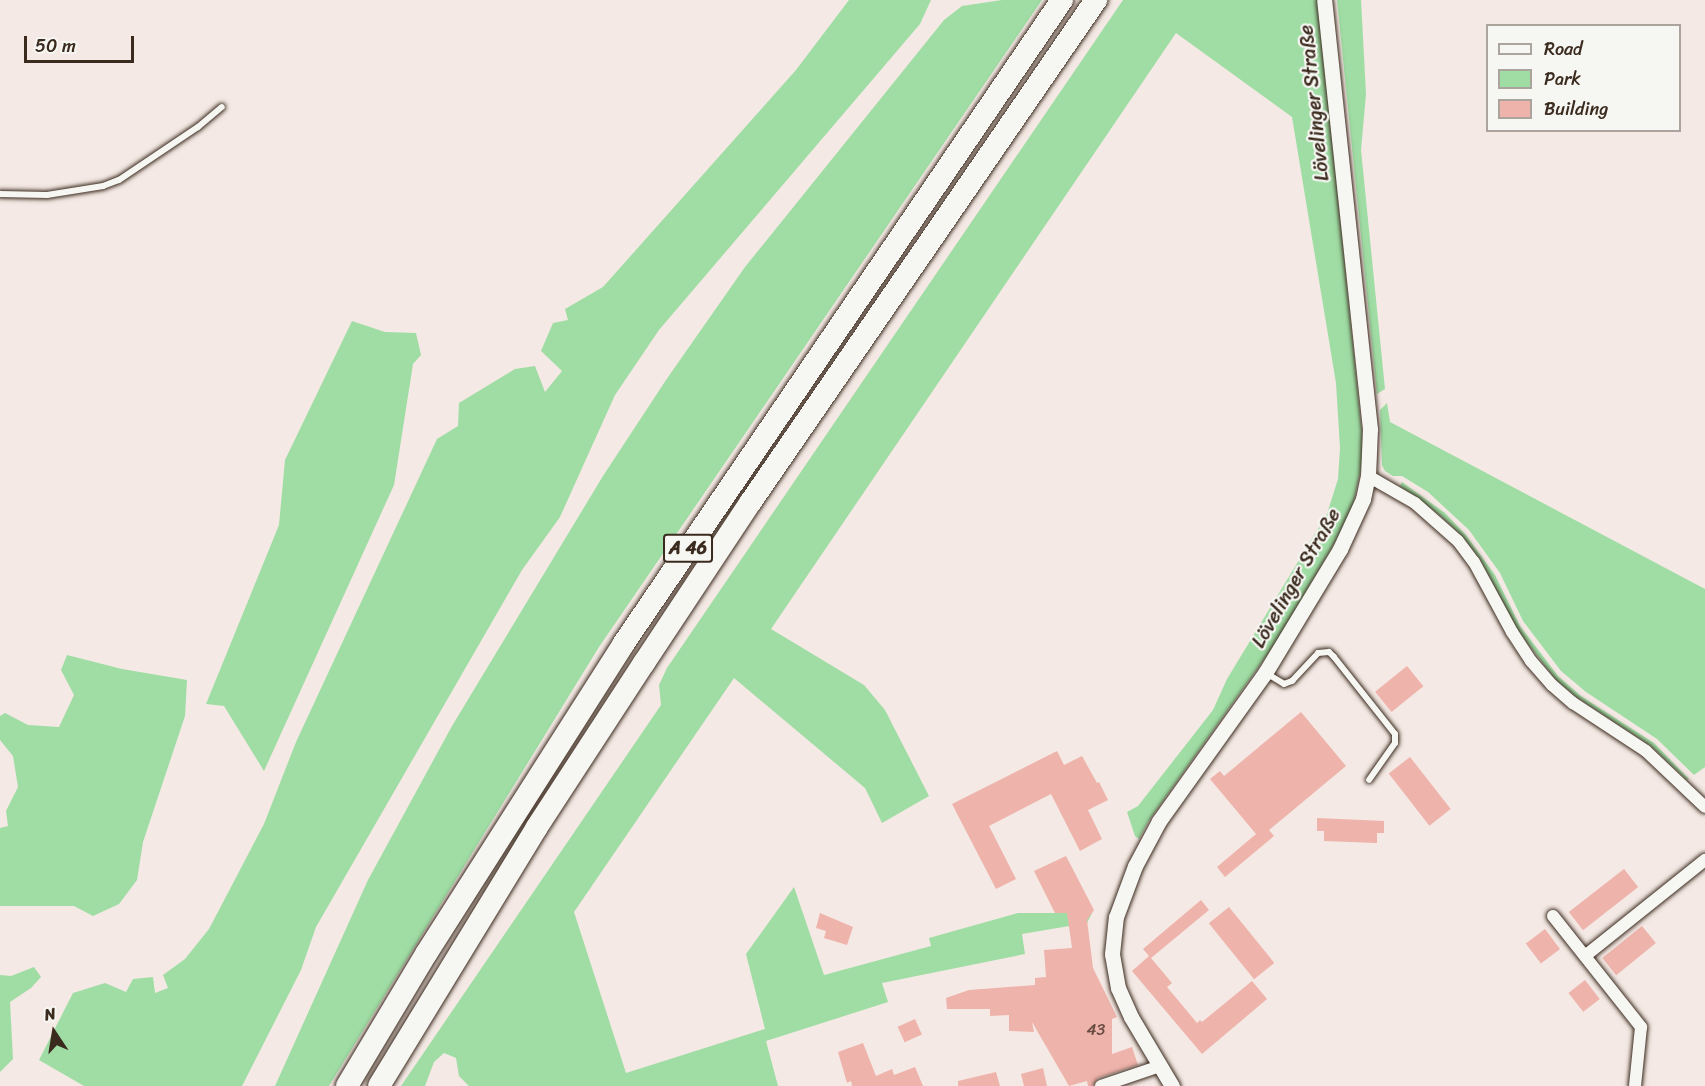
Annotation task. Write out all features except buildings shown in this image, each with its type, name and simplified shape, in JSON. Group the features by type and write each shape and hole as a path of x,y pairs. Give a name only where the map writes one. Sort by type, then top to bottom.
{"highway":[{"name":"A 46","path":"347,1086 426,954 624,643 1062,0"},
{"name":"A 46","path":"379,1086 519,857 644,663 750,503 1096,0"}],"street":[{"name":"Lövelinger Straße","path":"1172,1086 1131,1017 1118,988 1112,954 1116,917 1135,866 1159,821 1265,673 1353,524 1368,476 1370,429 1324,0"},
{"path":"1368,476 1415,503 1458,541 1480,572 1512,632 1531,661 1552,685 1573,703 1646,751 1705,807"},
{"path":"1585,956 1705,860"},
{"path":"1553,916 1641,1027 1635,1086"},
{"path":"1106,1085 1160,1066"}],"lane":[{"path":"0,194 47,195 103,186 119,180 198,128 222,107"},
{"path":"1265,673 1284,684 1292,681 1318,653 1329,652 1334,657 1395,734 1395,743 1369,780"}],"green space":[{"path":"849,0 931,0 920,24 659,330 615,395 560,517 522,570 316,927 301,970 242,1086 84,1086 39,1060 73,993 105,983 126,992 133,979 153,977 155,993 168,988 163,975 185,959 209,929 264,824 296,742 437,439 458,426 459,403 515,369 535,366 545,392 562,371 541,351 553,323 568,320 565,309 603,287 796,70"},
{"path":"1002,0 1042,0 599,647 329,1086 275,1086 368,880 452,726 603,476 666,380 745,267 944,20 962,6"},
{"path":"1123,0 1318,0 1364,453 1353,506 1334,544 1277,641 1148,822 1139,839 1135,836 1127,812 1138,806 1213,710 1227,679 1327,514 1338,479 1340,448 1336,383 1292,117 1176,33 771,629 864,685 885,710 929,796 882,823 865,788 734,678 574,912 626,1073 765,1029 746,954 794,887 824,975 931,946 929,938 1018,913 1092,913 1087,923 1022,934 1025,954 882,983 888,1002 766,1041 778,1086 469,1086 459,1076 456,1058 444,1053 434,1062 425,1086 401,1086 661,705 659,685 667,668"},
{"path":"1337,0 1361,0 1366,94 1361,150 1385,389 1377,394"},
{"path":"352,321 385,332 416,333 421,355 413,364 394,485 264,771 224,706 206,704 279,525 285,460"},
{"path":"1387,403 1390,422 1705,589 1705,767 1694,775 1657,739 1586,692 1561,671 1523,621 1500,573 1469,530 1428,492 1402,476 1393,476 1385,471 1382,465 1380,410"},
{"path":"1402,482 1445,513 1466,535 1495,575 1520,626 1558,676 1581,696 1654,743 1689,779 1687,780 1651,746 1578,698 1556,680 1517,629 1480,559 1464,538 1442,517 1400,486"},
{"path":"67,655 122,669 187,680 185,716 143,842 137,880 119,904 93,916 74,906 0,906 0,828 8,826 6,811 18,787 13,756 0,740 0,716 5,713 28,725 59,727 74,695 61,670"},
{"path":"34,967 41,977 31,988 10,1002 13,1059 0,1072 0,975 11,976"}]}
